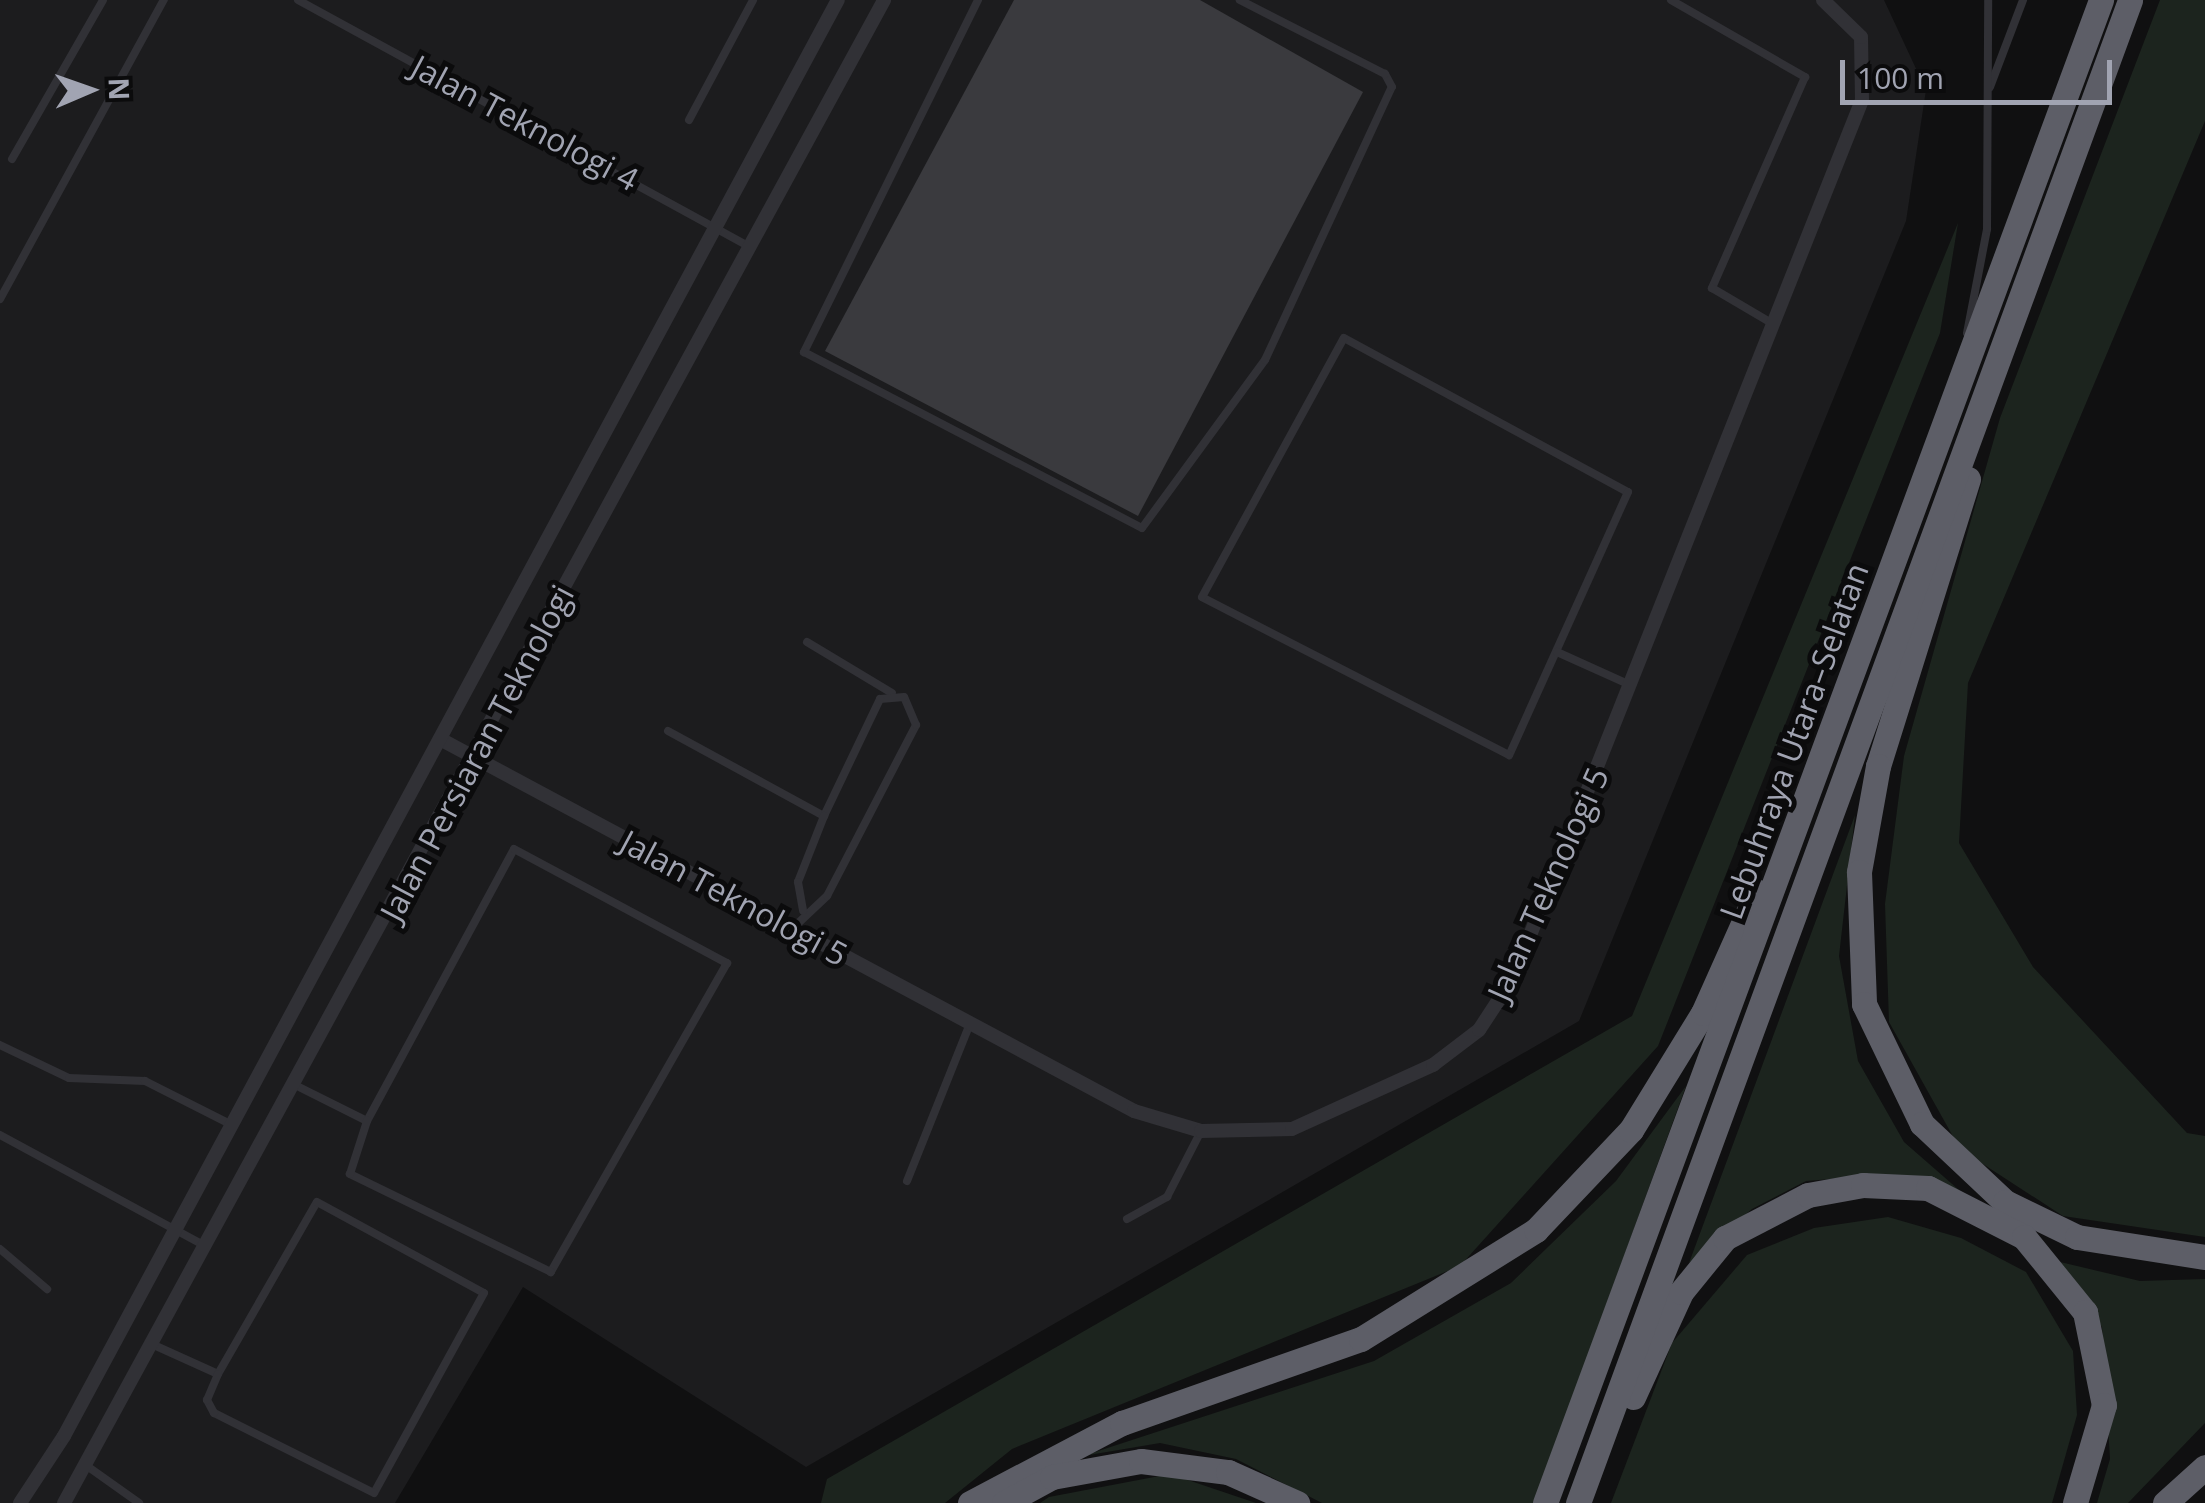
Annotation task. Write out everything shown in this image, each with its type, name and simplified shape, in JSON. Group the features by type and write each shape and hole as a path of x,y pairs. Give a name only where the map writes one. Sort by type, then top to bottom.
{"highway":[{"name":"Lebuhraya Utara–Selatan","path":"1545,1503 2101,0"},
{"name":"Lebuhraya Utara–Selatan","path":"1581,1503 2029,263 2130,0"},
{"path":"2029,263 2010,356 1878,766 1859,872 1864,1004 1922,1124 2004,1202 2077,1237 2205,1257"},
{"path":"970,1503 1122,1423 1361,1339 1536,1230 1631,1130 1668,1073 1817,776"},
{"path":"1581,1503 1699,1264 1775,1206 1888,1184 1928,1188 1996,1217 2068,1282 2096,1343 2104,1405 2075,1503"},
{"path":"1004,1503 1066,1473 1142,1461 1228,1472 1297,1503"},
{"path":"2165,1503 2205,1467"}],"street":[{"name":"Jalan Persiaran Teknologi","path":"20,1503 176,1229 838,0"},
{"name":"Jalan Persiaran Teknologi","path":"64,1503 156,1346 884,0"},
{"name":"Jalan Teknologi 5","path":"440,739 1087,1090 1201,1130 1266,1132 1318,1121 1433,1066 1478,1030 1513,978 1634,686 1868,80 1862,37 1823,0"}],"lane":[{"path":"12,159 103,0"},
{"path":"0,300 164,0"},
{"name":"Jalan Teknologi 4","path":"298,0 752,248"},
{"path":"689,120 753,0"},
{"path":"978,0 804,352 1142,528 1265,360 1392,87 1384,74 1240,0"},
{"path":"1671,0 1805,77 1712,288 1775,325"},
{"path":"1967,367 1967,315 1987,229 1988,0"},
{"path":"1989,91 2023,0"},
{"path":"1354,339 1626,488 1628,502 1557,652 1516,747 1503,756 1204,602 1203,586 1339,341 1354,339"},
{"path":"802,911 827,896 916,726 914,708 807,642"},
{"path":"1557,652 1634,686"},
{"path":"793,930 802,911 798,882 824,816 880,699 892,692"},
{"path":"668,731 824,816"},
{"path":"514,849 727,963 551,1272 350,1174 367,1120 514,849"},
{"path":"908,1181 969,1026"},
{"path":"0,1046 69,1078 145,1081 230,1124"},
{"path":"297,1086 367,1120"},
{"path":"1126,1218 1168,1197 1201,1130"},
{"path":"0,1135 209,1248"},
{"path":"318,1202 484,1292 374,1493 214,1413 207,1400 218,1374 318,1202"},
{"path":"0,1249 47,1289"},
{"path":"156,1346 218,1374"},
{"path":"87,1466 140,1503"}],"shaded area":[{"path":"0,0 1884,0 1926,90 1906,221 1579,1021 806,1467 523,1287 395,1503 0,1503"},
{"path":"2160,0 2205,0 2205,121 1968,683 1959,843 2033,967 2187,1133 2205,1136 2205,1237 2063,1216 1960,1149 1889,1022 1885,904 1904,756 2000,418"},
{"path":"1958,223 1940,333 1658,1046 1460,1266 1012,1449 945,1503 821,1503 827,1479 1632,1016"},
{"path":"1855,815 1839,956 1858,1061 1904,1142 1967,1197 1869,1176 1806,1181 1752,1209 1689,1263"},
{"path":"1686,1086 1534,1503 1322,1503 1236,1459 1160,1443 1083,1456 1374,1361 1511,1283 1616,1181"},
{"path":"1888,1217 1961,1238 2026,1272 2073,1351 2077,1415 2052,1503 1611,1503 1672,1343 1747,1255 1814,1228"},
{"path":"2056,1261 2140,1281 2205,1279 2205,1423 2128,1503 2097,1503 2110,1459 2102,1327"},
{"path":"1170,1474 1256,1503 1040,1503 1049,1497"}],"building":[{"path":"1014,0 1200,0 1363,92 1138,516 825,351"}]}
